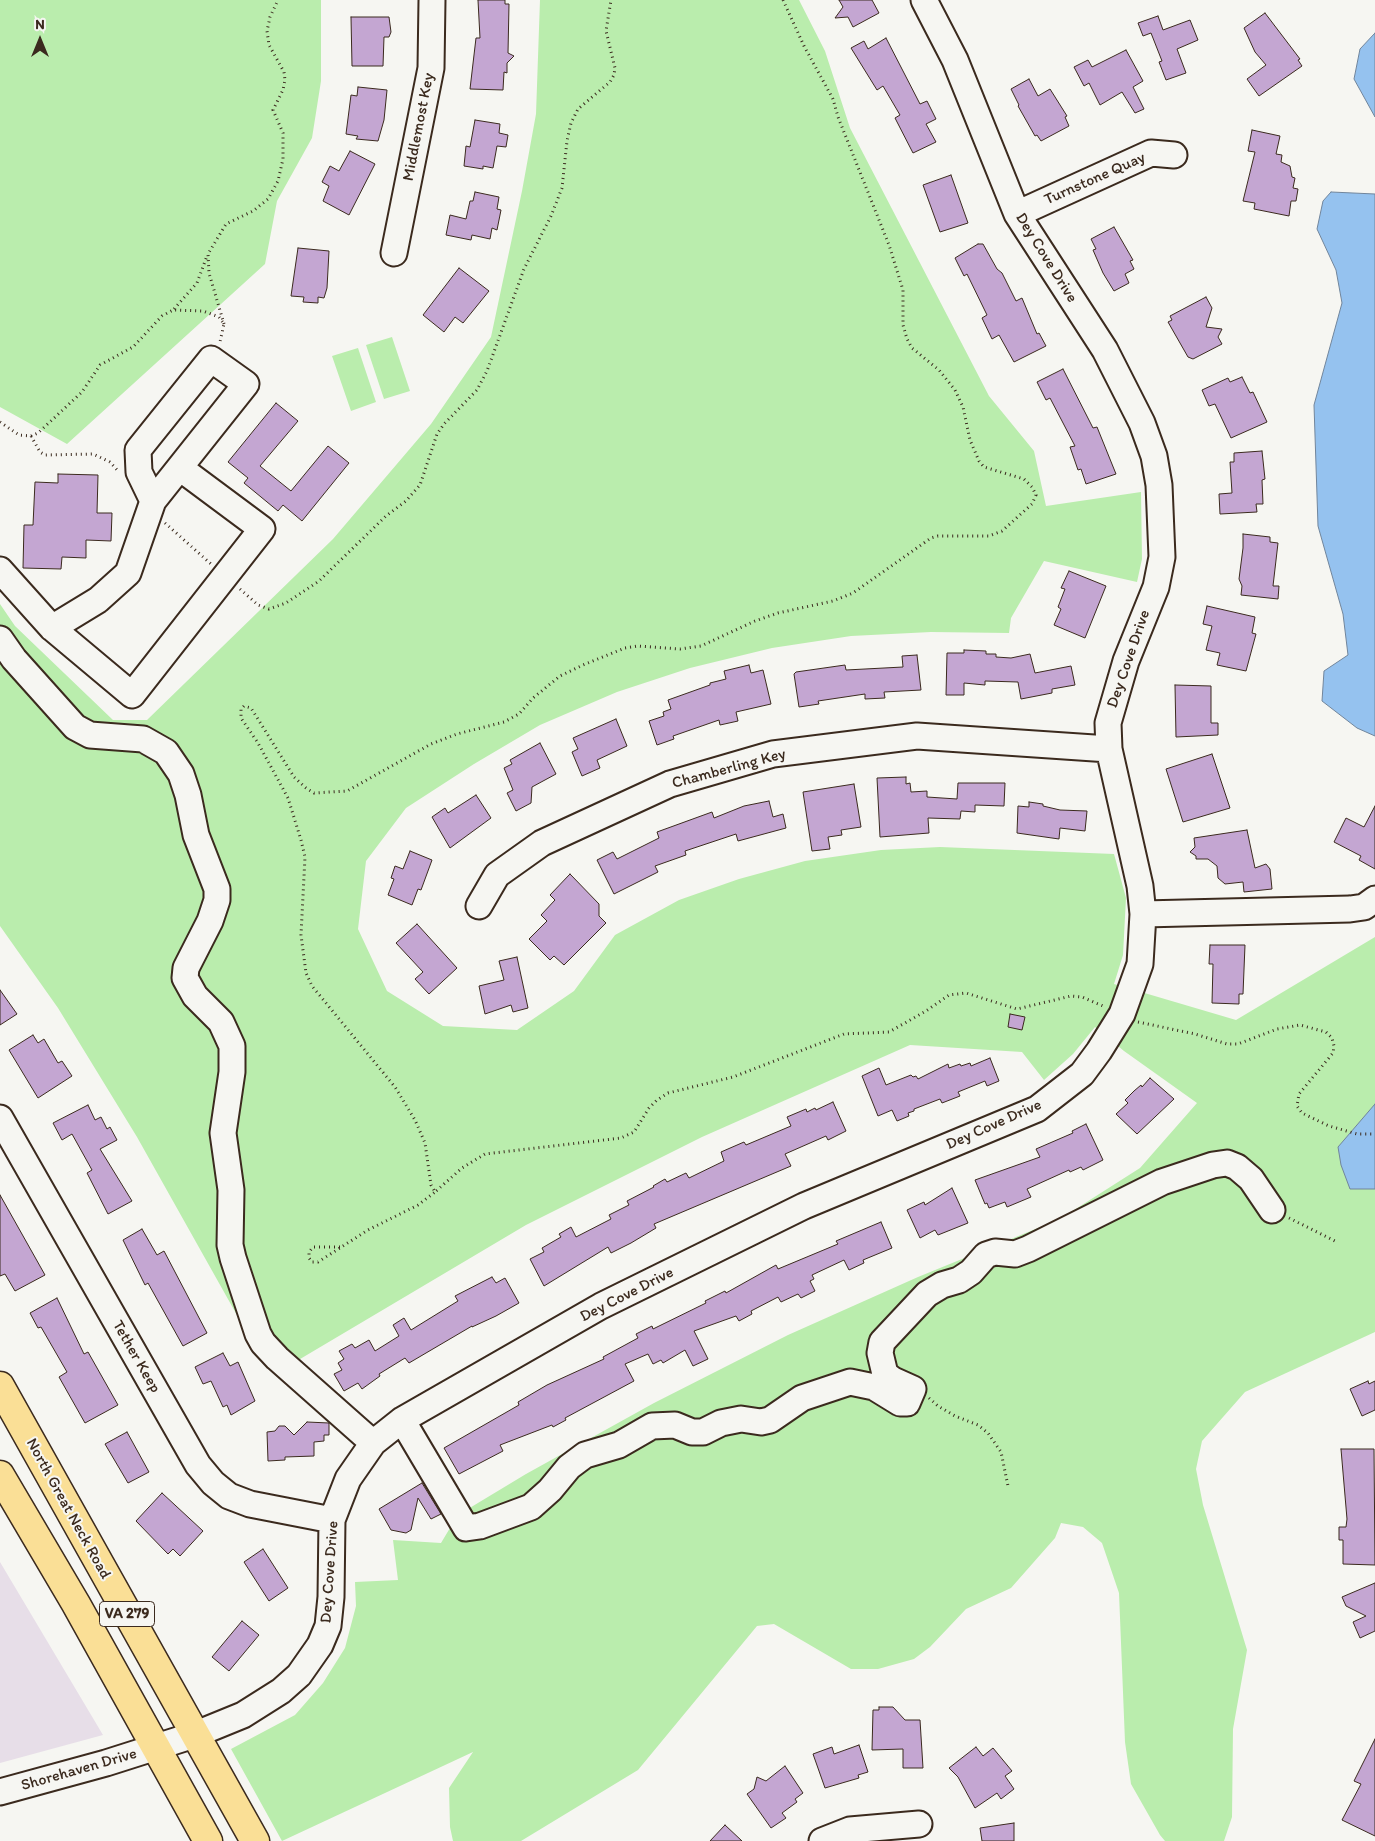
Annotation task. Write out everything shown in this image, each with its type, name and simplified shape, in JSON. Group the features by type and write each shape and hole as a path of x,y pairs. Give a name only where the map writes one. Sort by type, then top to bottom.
{"main road":[{"name":"North Great Neck Road","path":"0,1386 255,1841"},
{"name":"VA 279","path":"0,1475 157,1747 208,1841"}],"street":[{"name":"Middlemost Key","path":"394,253 431,68 432,0"},
{"name":"Dey Cove Drive","path":"157,1747 194,1735 243,1715 281,1691 300,1675 310,1662 328,1626 331,1597 332,1520 348,1479 372,1443 402,1420 601,1306 804,1206 1037,1109 1082,1074 1122,1014 1140,964 1143,914 1140,886 1108,749 1108,723 1126,661 1156,587 1162,557 1158,485 1154,456 1142,423 1105,350 1017,214 955,60 924,0"},
{"name":"Turnstone Quay","path":"1017,214 1151,153 1174,155"},
{"path":"52,628 98,600 128,573 150,508 246,384 212,359 138,450 139,472 150,508"},
{"path":"0,570 52,628 132,695 224,575 262,529 180,468"},
{"path":"0,638 14,659 76,727 90,735 144,739 166,752 181,774 188,795 196,835 217,889 217,900 210,921 186,968 185,978 195,996 222,1022 232,1046 233,1064 224,1133 231,1190 230,1245 233,1258 258,1334 263,1343 277,1358 372,1443"},
{"name":"Chamberling Key","path":"479,906 497,875 542,843 670,784 773,754 917,736 1108,749"},
{"path":"1143,914 1350,909 1364,907 1375,899"},
{"name":"Tether Keep","path":"0,1118 198,1465 213,1483 229,1496 250,1504 332,1520"},
{"path":"402,1420 466,1528 480,1526 531,1507 550,1490 568,1467 585,1455 619,1444 652,1426 675,1425 698,1432 741,1418 762,1422 770,1420 802,1398 850,1382 874,1387 900,1403 907,1403 913,1389 893,1380 885,1374 880,1353 882,1342 927,1294 942,1285 959,1280 971,1272 986,1255 995,1252 1015,1254 1028,1250 1162,1182 1214,1165 1227,1163 1237,1167 1251,1179 1272,1210"},
{"name":"Shorehaven Drive","path":"0,1792 157,1747"},
{"path":"822,1841 850,1830 919,1824"}],"path":[{"path":"0,422 19,435 31,436 38,433 82,392 100,365 133,348 162,316 173,310 197,283 208,254 226,224 253,211 268,199 278,181 284,146 283,134 275,120 273,110 283,90 284,72 269,45 267,31 270,17 278,0"},
{"path":"150,508 158,518 258,605 269,609 286,603 319,581 386,516 406,501 420,485 438,434 444,424 477,390 488,371 524,269 551,216 562,188 567,140 571,123 578,109 610,82 614,75 615,68 606,31 611,0"},
{"path":"208,254 209,273 224,324 221,339 212,359"},
{"path":"173,310 203,311 219,317 224,324"},
{"path":"31,436 40,452 46,455 93,454 110,462 121,474"},
{"path":"1302,1113 1329,1126 1357,1134 1375,1134"},
{"path":"340,1247 313,1247 309,1252 309,1258 312,1262 318,1262 340,1247 418,1205 435,1192"},
{"path":"1272,1210 1337,1242"},
{"path":"926,1394 938,1406 955,1416 978,1425 988,1433 1000,1452 1008,1486"}],"shaded area":[{"path":"0,1562 103,1735 0,1763"}],"green space":[{"path":"0,0 321,0 321,81 312,138 277,201 265,264 67,444 0,407"},
{"path":"540,0 799,0 825,51 850,128 989,396 1034,451 1046,506 1141,492 1142,559 1137,582 1044,561 1011,618 1009,633 931,632 851,636 772,648 690,668 617,692 540,725 474,764 406,808 366,861 358,929 387,991 443,1026 517,1030 574,991 615,935 679,900 739,879 805,861 881,850 940,847 1114,854 1126,898 1123,955 1114,984 1236,1020 1375,937 1375,1332 1245,1392 1202,1441 1196,1469 1203,1505 1247,1650 1233,1729 1232,1817 1224,1841 1165,1841 1131,1784 1125,1742 1119,1593 1102,1543 1083,1527 1061,1523 1055,1538 1011,1588 966,1609 930,1647 914,1659 878,1669 851,1669 774,1624 757,1626 638,1770 521,1841 453,1841 450,1827 449,1788 473,1752 282,1841 231,1749 295,1715 323,1683 345,1648 356,1606 355,1582 398,1580 393,1540 441,1543 456,1518 463,1512 526,1474 654,1403 788,1335 918,1277 1060,1219 1140,1168 1197,1103 1124,1051 1095,1027 1073,1054 1044,1080 1022,1052 910,1045 702,1137 526,1225 290,1365 256,1349 137,1137 58,1008 0,926 0,604 15,626 113,720 147,720 333,539 431,424 491,337 522,191 536,114"},
{"path":"392,337 410,391 384,399 366,345"},
{"path":"358,348 376,402 351,411 332,356"}],"water":[{"path":"1375,33 1375,117 1354,79 1360,49"},
{"path":"1331,192 1375,194 1375,736 1357,728 1322,701 1324,671 1348,655 1343,614 1318,526 1314,405 1342,303 1336,270 1317,229 1323,201"},
{"path":"1375,1104 1375,1189 1350,1189 1341,1165 1338,1147"}],"building":[{"path":"478,0 505,0 505,4 509,4 508,53 514,56 507,63 507,73 504,72 503,90 470,89 476,38 480,38"},
{"path":"839,0 872,0 879,13 853,27 848,17 835,18 843,7"},
{"path":"1265,13 1300,59 1298,60 1302,66 1259,96 1247,79 1266,65 1255,52 1244,28"},
{"path":"1158,16 1163,30 1190,20 1198,40 1177,49 1186,73 1166,80 1159,62 1162,61 1151,33 1143,36 1138,23"},
{"path":"351,17 389,17 391,32 389,37 384,37 383,66 352,66"},
{"path":"886,38 920,104 927,101 936,119 926,124 936,142 913,153 895,118 900,115 883,86 877,90 851,48 864,41 868,49"},
{"path":"1126,50 1143,81 1133,87 1144,109 1135,113 1122,92 1100,105 1089,83 1084,86 1074,67 1088,60 1092,67"},
{"path":"1029,79 1038,96 1050,89 1067,116 1065,117 1069,126 1041,141 1037,135 1035,136 1011,89"},
{"path":"358,87 387,90 384,120 378,141 356,139 358,136 346,134 351,95 357,96"},
{"path":"475,120 500,124 499,133 508,135 506,147 497,146 493,168 483,166 483,169 464,166 466,146 470,147"},
{"path":"1252,130 1280,136 1276,154 1282,155 1281,162 1290,166 1292,177 1295,178 1293,188 1298,189 1296,201 1291,201 1289,216 1254,209 1255,203 1243,201 1255,152 1248,151"},
{"path":"350,151 375,164 349,215 323,201 329,186 322,182 330,166 339,171"},
{"path":"951,175 968,223 940,232 923,185"},
{"path":"475,192 499,197 497,209 501,210 497,230 492,228 490,239 472,235 471,240 446,235 450,215 466,219 470,201 473,201"},
{"path":"1114,227 1133,260 1130,261 1134,269 1125,274 1129,283 1114,291 1103,273 1093,250 1096,249 1091,239"},
{"path":"978,244 983,244 997,269 1002,273 1016,301 1022,298 1037,334 1039,333 1046,346 1014,362 999,335 992,339 982,318 987,315 967,274 964,276 955,258"},
{"path":"298,248 329,251 327,288 324,298 318,297 318,303 303,302 304,297 291,296"},
{"path":"459,268 489,291 463,323 455,317 444,332 423,315"},
{"path":"1206,297 1212,308 1206,327 1222,329 1218,337 1222,344 1193,359 1188,357 1168,322 1172,320 1170,316"},
{"path":"1063,369 1093,428 1097,427 1116,474 1086,484 1081,469 1078,470 1070,447 1075,446 1050,398 1046,400 1037,382"},
{"path":"1242,377 1250,393 1253,392 1267,422 1231,438 1215,404 1209,406 1202,390 1228,378 1230,382"},
{"path":"276,403 298,421 260,466 291,491 328,446 349,463 302,521 283,505 278,511 244,483 248,478 228,462"},
{"path":"1262,451 1265,479 1262,480 1263,504 1256,504 1257,512 1220,514 1219,494 1232,493 1230,462 1234,462 1234,453"},
{"path":"58,474 98,475 97,513 112,513 111,541 86,540 86,558 62,557 61,569 23,568 24,525 33,525 35,482 58,483"},
{"path":"1243,534 1270,537 1270,542 1278,543 1273,586 1279,586 1278,599 1241,595 1242,586 1239,579"},
{"path":"1069,571 1106,586 1085,638 1054,625 1061,609 1058,607 1065,589 1061,588"},
{"path":"1207,606 1255,617 1252,633 1256,634 1246,671 1217,665 1220,653 1206,650 1212,626 1203,624"},
{"path":"964,650 986,651 986,654 996,654 996,657 1011,658 1030,654 1035,673 1071,666 1075,685 1052,689 1052,693 1021,699 1018,682 985,681 985,685 964,683 964,695 946,695 947,653 964,653"},
{"path":"917,655 921,690 884,692 885,698 865,699 865,694 818,701 819,704 799,707 794,674 796,672 845,665 846,670 903,667 902,656"},
{"path":"749,665 751,673 763,670 771,704 736,712 738,721 720,725 719,720 673,736 674,739 657,745 649,721 664,716 663,712 671,709 668,700 710,685 710,683 726,679 724,671"},
{"path":"1175,685 1211,686 1211,723 1218,723 1218,735 1176,737"},
{"path":"616,719 627,746 597,760 600,768 582,776 572,752 578,749 573,738"},
{"path":"540,743 556,774 532,787 531,803 516,811 507,793 513,790 504,768 512,764 510,760"},
{"path":"1212,754 1230,808 1183,822 1166,769"},
{"path":"906,777 906,784 910,783 911,792 927,791 927,797 957,799 958,783 1005,783 1004,806 975,805 975,812 961,811 960,819 928,818 929,833 880,837 877,778"},
{"path":"854,784 861,827 841,830 842,835 828,837 830,849 812,851 803,792"},
{"path":"476,795 491,818 450,848 432,817 445,808 448,813"},
{"path":"769,801 773,817 783,814 786,828 738,841 736,834 685,851 686,855 655,866 658,872 614,894 597,860 613,852 617,859 659,838 657,832 712,812 714,818 744,806"},
{"path":"1029,802 1043,804 1043,806 1060,810 1087,811 1085,831 1060,828 1059,839 1017,833 1018,806 1029,807"},
{"path":"1375,806 1375,869 1359,860 1361,856 1334,842 1346,818 1364,827"},
{"path":"1247,830 1255,868 1266,864 1270,869 1272,889 1244,892 1243,882 1225,884 1218,878 1217,866 1208,859 1196,859 1196,856 1190,852 1195,847 1194,838"},
{"path":"410,851 432,860 421,890 418,889 412,905 388,895 394,879 391,878 395,866 403,869"},
{"path":"570,874 599,904 599,916 606,923 564,965 554,956 550,960 529,939 547,921 541,915 555,900 550,895"},
{"path":"417,924 457,968 429,994 415,979 423,972 396,943"},
{"path":"1210,945 1245,945 1243,994 1239,994 1239,1004 1212,1003 1213,964 1209,964"},
{"path":"517,957 528,1008 513,1012 511,1005 485,1014 479,986 504,980 499,961"},
{"path":"0,990 17,1014 0,1025"},
{"path":"1010,1014 1025,1017 1022,1030 1008,1027"},
{"path":"33,1035 38,1043 44,1039 58,1063 62,1061 72,1076 38,1098 9,1050"},
{"path":"990,1058 999,1081 987,1086 985,1081 958,1092 960,1096 942,1103 940,1099 914,1109 914,1111 908,1113 909,1116 897,1121 892,1110 878,1116 862,1076 879,1068 886,1085 911,1075 913,1077 916,1076 918,1079 948,1064 949,1068 970,1063 971,1066"},
{"path":"1150,1078 1174,1099 1137,1134 1116,1114 1128,1103 1125,1100"},
{"path":"833,1102 846,1131 828,1140 826,1136 785,1154 791,1166 654,1224 656,1228 631,1243 611,1253 608,1247 544,1286 530,1259 544,1252 542,1248 561,1237 559,1234 571,1227 576,1237 611,1219 609,1215 629,1205 627,1201 665,1179 667,1182 686,1173 689,1178 724,1161 721,1152 744,1142 746,1145 791,1126 787,1117 806,1109 807,1112 815,1108 816,1110"},
{"path":"88,1105 95,1120 101,1117 107,1129 110,1127 117,1140 100,1149 132,1201 108,1214 87,1173 92,1170 72,1134 62,1140 53,1123"},
{"path":"1086,1124 1103,1160 1083,1170 1081,1167 1070,1172 1069,1170 1027,1189 1031,1197 1007,1207 1005,1202 989,1208 987,1203 985,1204 975,1180 1040,1157 1036,1149 1073,1133 1072,1131"},
{"path":"952,1188 968,1223 938,1235 935,1230 920,1238 907,1210 924,1202 925,1205"},
{"path":"0,1195 45,1275 15,1291 5,1274 0,1276"},
{"path":"881,1222 892,1248 863,1260 864,1263 849,1270 844,1260 812,1275 814,1279 810,1281 815,1291 801,1298 798,1294 781,1302 778,1297 751,1311 752,1314 739,1321 736,1316 694,1331 708,1359 693,1366 685,1350 663,1363 661,1360 653,1364 648,1354 625,1364 634,1381 565,1418 566,1420 553,1427 552,1425 500,1445 503,1451 459,1474 444,1448 519,1405 518,1402 547,1385 604,1359 603,1357 638,1338 636,1334 652,1326 653,1329 706,1303 705,1301 725,1291 726,1293 776,1265 778,1269 838,1244 836,1241"},
{"path":"142,1229 157,1255 164,1251 207,1333 183,1346 148,1283 145,1285 123,1240"},
{"path":"492,1277 496,1283 505,1278 519,1303 496,1316 472,1326 409,1363 405,1358 379,1374 380,1376 362,1389 358,1383 344,1391 334,1374 342,1370 338,1363 344,1359 339,1351 352,1344 355,1348 369,1340 375,1351 399,1336 393,1325 404,1318 411,1330 458,1301 455,1296"},
{"path":"57,1298 84,1354 88,1352 118,1405 85,1423 59,1377 67,1372 41,1327 38,1328 30,1313"},
{"path":"223,1353 230,1366 238,1362 255,1401 231,1415 227,1405 223,1407 211,1381 203,1384 195,1367"},
{"path":"1368,1381 1369,1384 1375,1381 1375,1410 1362,1416 1350,1389"},
{"path":"307,1422 329,1423 329,1435 324,1435 324,1441 314,1442 314,1456 285,1457 285,1460 268,1461 267,1432 275,1431 279,1426 285,1426 294,1435"},
{"path":"127,1432 149,1472 128,1483 105,1444"},
{"path":"1341,1449 1374,1449 1375,1565 1343,1564 1343,1540 1339,1540 1339,1527 1346,1527 1347,1519"},
{"path":"422,1483 441,1514 431,1519 418,1498 411,1530 406,1533 391,1530 379,1509"},
{"path":"162,1493 203,1531 180,1556 173,1549 168,1554 136,1521"},
{"path":"263,1549 288,1588 269,1601 244,1562"},
{"path":"1375,1583 1375,1631 1360,1638 1353,1622 1366,1616 1346,1606 1342,1597"},
{"path":"242,1621 259,1635 229,1671 212,1657"},
{"path":"879,1707 893,1707 905,1720 920,1720 923,1768 903,1768 903,1749 872,1750 873,1710 879,1710"},
{"path":"1375,1739 1375,1836 1342,1820 1361,1784 1354,1781"},
{"path":"859,1745 868,1772 858,1775 859,1778 825,1788 813,1754 832,1747 834,1754"},
{"path":"976,1747 983,1756 993,1748 1012,1771 1005,1776 1014,1789 1001,1799 997,1793 975,1808 958,1777 949,1768"},
{"path":"785,1766 803,1793 795,1799 797,1802 782,1813 786,1818 771,1828 747,1794 754,1789 757,1777 766,1781"},
{"path":"1014,1823 1014,1841 982,1841 980,1828"},
{"path":"725,1825 742,1841 710,1841"}]}
